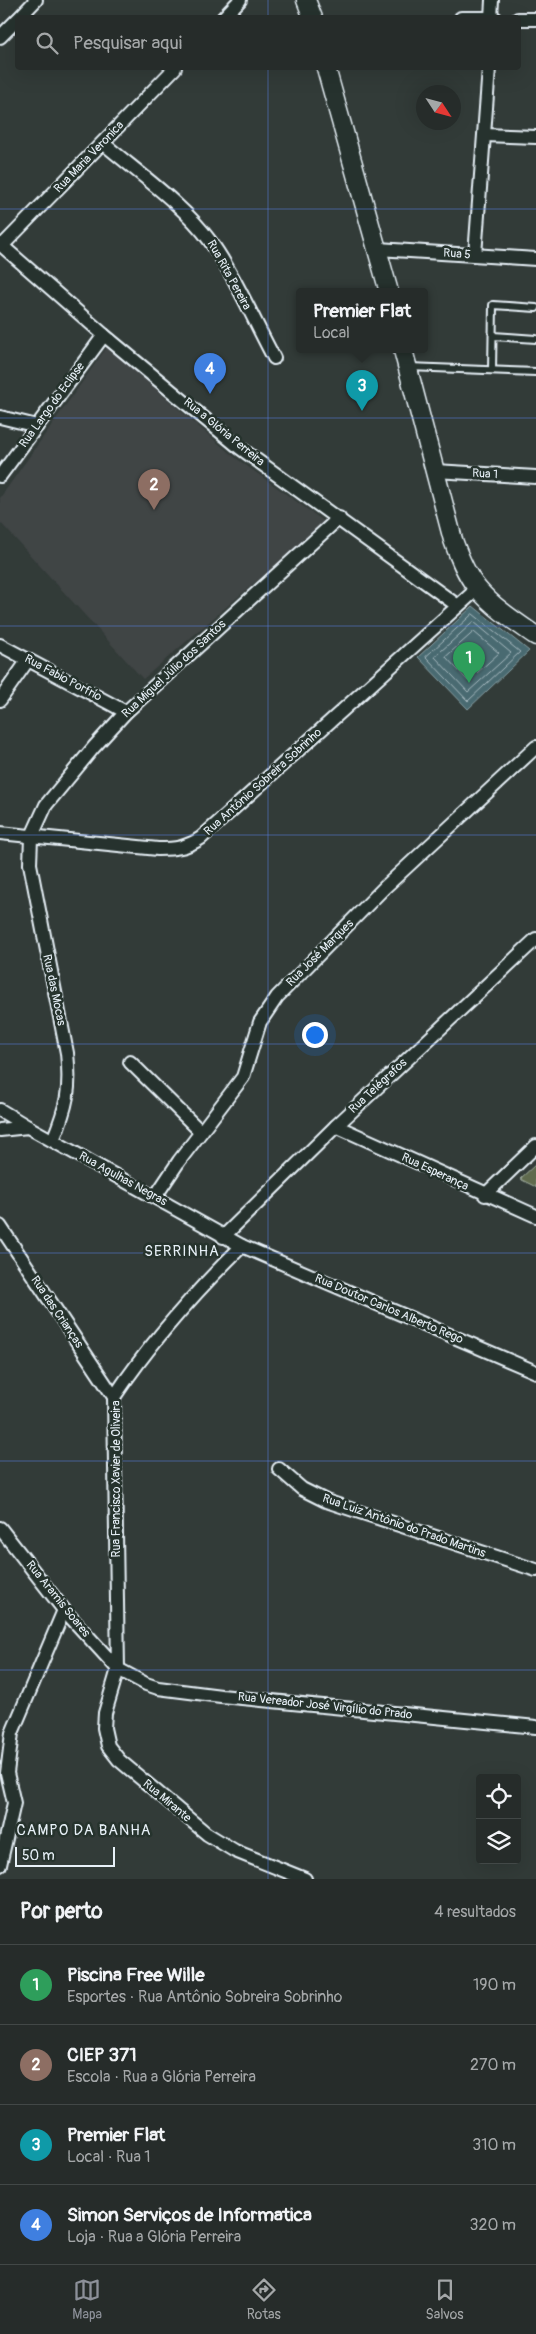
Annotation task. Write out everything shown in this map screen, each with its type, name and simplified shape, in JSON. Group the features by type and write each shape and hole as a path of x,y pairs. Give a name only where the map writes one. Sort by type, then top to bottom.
{"main road":[{"path":"327,70 388,288"},
{"path":"404,353 453,540 463,566 477,589 499,609 536,636"}],"street":[{"path":"21,15 36,0"},
{"path":"226,15 240,0"},
{"path":"491,15 492,0"},
{"path":"521,19 536,20"},
{"path":"0,37 15,21"},
{"name":"Rua Maria Veronica","path":"1,245 103,144 173,70"},
{"path":"475,255 489,70"},
{"path":"485,135 536,137"},
{"name":"Rua Rita Pereira","path":"103,144 186,214 209,240 221,257 274,358"},
{"name":"Rua a Glória Perreira","path":"1,245 240,448 458,606"},
{"name":"Rua 5","path":"378,249 536,259"},
{"name":"Rua Largo do Eclipse","path":"0,476 104,334"},
{"path":"0,416 37,426"},
{"name":"Rua 1","path":"435,472 536,477"},
{"name":"Rua Miguel Júlio dos Santos","path":"31,838 46,805 61,784 126,712 339,518"},
{"name":"Rua Antônio Sobreira Sobrinho","path":"0,834 158,849 177,849 190,845 201,838 477,589"},
{"name":"Rua Fabio Porfrio","path":"0,645 126,712"},
{"path":"0,700 28,660"},
{"name":"Rua José Marques","path":"154,1197 243,1077 260,1022 291,980 384,888 536,747"},
{"name":"Rua das Mocas","path":"31,838 30,864 34,892 70,1074 66,1108 53,1140"},
{"name":"Rua Telégrafos","path":"223,1237 336,1126 536,940"},
{"path":"130,1062 201,1132"},
{"name":"Rua Agulhas Negras","path":"0,1110 242,1246"},
{"name":"Rua Esperança","path":"336,1126 485,1195 536,1216"},
{"path":"0,1130 28,1127"},
{"path":"485,1195 536,1146"},
{"name":"Rua das Crianças","path":"0,1226 114,1397"},
{"name":"Rua Francisco Xavier de Oliveira","path":"118,1669 114,1397 138,1361 170,1322 209,1278 242,1246"},
{"name":"Rua Doutor Carlos Alberto Rego","path":"242,1246 536,1372"},
{"name":"Rua Luiz Antônio do Prado Martins","path":"279,1469 302,1488 326,1501 536,1570"},
{"name":"Rua Aramis Soares","path":"0,1528 64,1610 118,1669"},
{"path":"0,1864 14,1803 7,1773 12,1733 64,1610"},
{"name":"Rua Vereador José Virgílio do Prado","path":"118,1669 146,1684 186,1692 536,1727"},
{"name":"Rua Mirante","path":"118,1669 104,1721 106,1740 111,1752 207,1834 235,1851 305,1879"}],"lane":[{"path":"492,370 493,305 536,308"},
{"path":"493,336 536,339"},
{"path":"408,367 536,372"}],"shaded area":[{"path":"107,347 233,456 325,522 143,679 0,522 0,498"}],"green space":[{"path":"536,1164 536,1187 520,1179"}],"water":[{"path":"473,606 529,651 468,709 418,657"}],"place":[{"name":"Simon Serviços de Informatica","path":"210,394"},
{"name":"Premier Flat","path":"362,411"},
{"name":"CIEP 371","path":"154,510"},
{"name":"Piscina Free Wille","path":"469,683"}],"district":[{"name":"SERRINHA","path":"182,1251"},
{"name":"CAMPO DA BANHA","path":"84,1830"}]}
